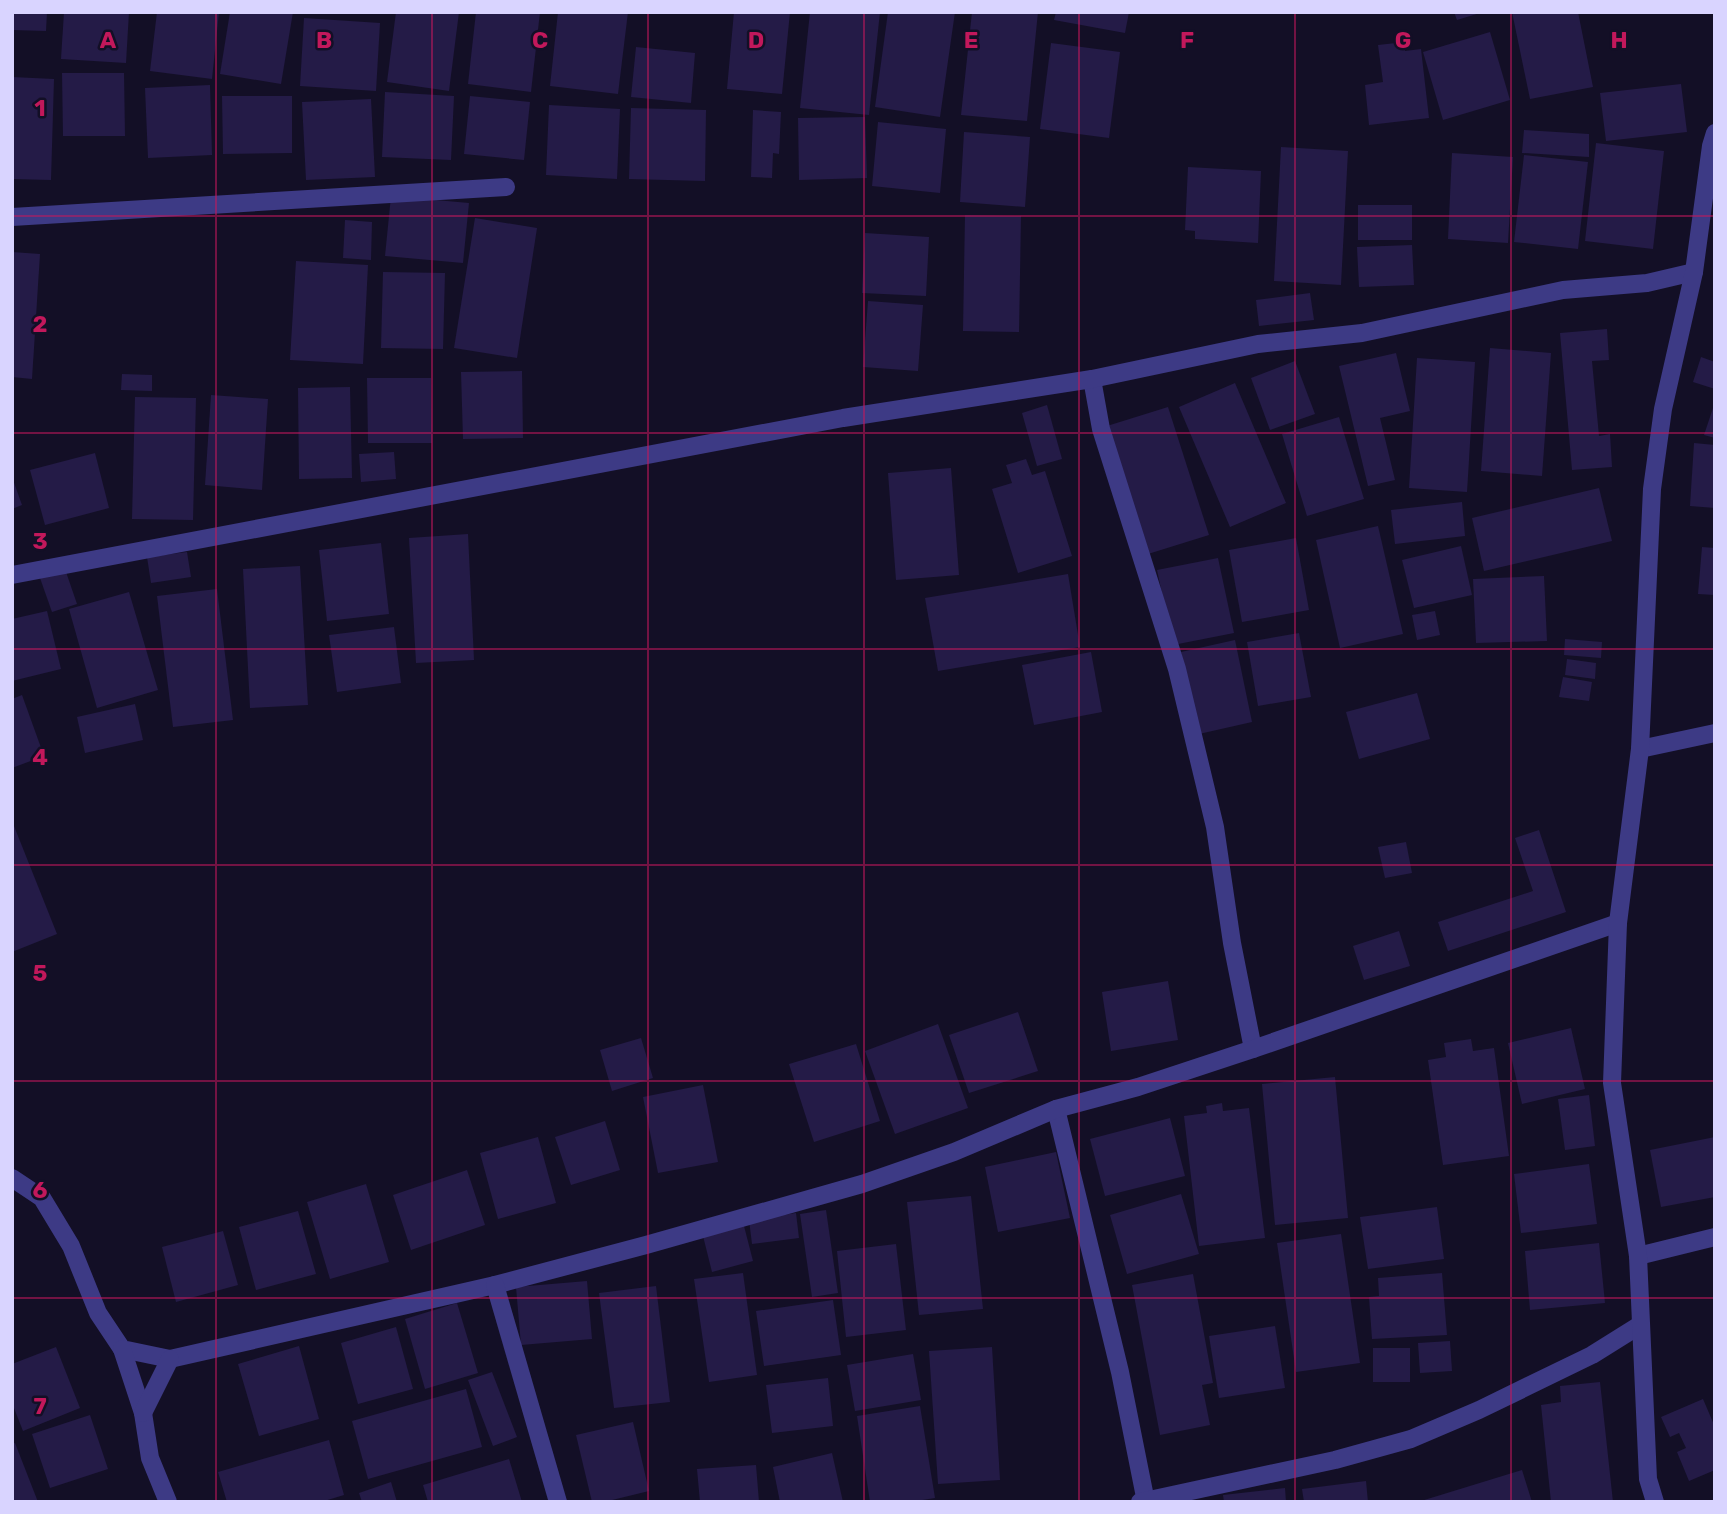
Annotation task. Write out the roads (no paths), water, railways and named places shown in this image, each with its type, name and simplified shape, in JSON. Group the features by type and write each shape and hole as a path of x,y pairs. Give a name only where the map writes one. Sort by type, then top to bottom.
{"street":[{"path":"1656,1502 1648,1479 1638,1256 1612,1083 1618,923 1640,749 1652,489 1663,409 1694,272 1715,133"},
{"path":"12,217 506,187"},
{"path":"12,575 843,418 1092,379 1258,344 1362,333 1563,290 1647,283 1694,272"},
{"path":"1092,379 1101,429 1177,669 1214,827 1232,943 1253,1049"},
{"path":"1640,749 1715,733"},
{"path":"122,1349 170,1359 495,1285 862,1184 954,1152 1056,1109 1138,1087 1253,1049 1618,923"},
{"path":"1056,1109 1120,1373 1144,1501 1335,1460 1411,1439 1479,1410 1592,1355 1640,1325"},
{"path":"12,1179 42,1198 71,1246 98,1313 122,1349 143,1413 150,1458 168,1502"},
{"path":"1638,1256 1715,1237"},
{"path":"495,1285 558,1502"},
{"path":"143,1413 170,1359"}]}
